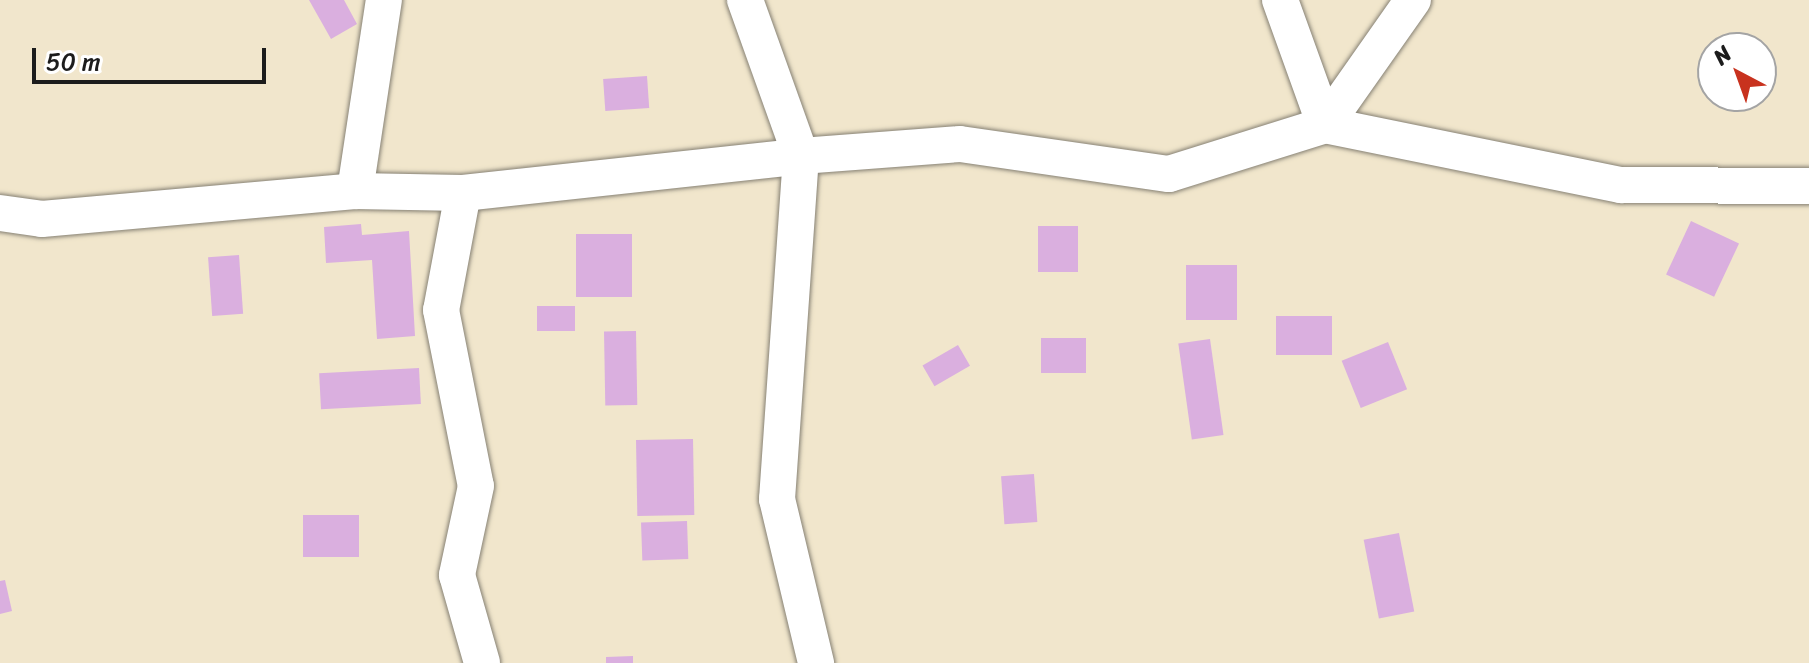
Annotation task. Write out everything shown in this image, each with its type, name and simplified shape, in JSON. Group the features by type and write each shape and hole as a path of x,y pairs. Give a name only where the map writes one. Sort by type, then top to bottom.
{"street":[{"path":"355,191 384,0"},
{"path":"745,0 801,156 777,499 816,663"},
{"path":"1280,0 1325,125"},
{"path":"1325,125 1413,0"},
{"path":"0,213 42,219 355,191 463,193 801,156 960,144 1169,174 1325,125 1621,185 1809,186"},
{"path":"463,193 441,310 476,486 457,575 482,663"}],"building":[{"path":"309,0 344,0 357,24 331,39"},
{"path":"647,76 649,108 605,111 603,79"},
{"path":"1691,221 1739,243 1714,297 1666,274"},
{"path":"361,224 362,235 409,231 415,336 377,339 372,260 326,263 324,227"},
{"path":"1038,226 1078,226 1078,272 1038,272"},
{"path":"576,234 632,234 632,297 576,297"},
{"path":"239,255 243,314 212,316 208,257"},
{"path":"1186,265 1237,265 1237,320 1186,320"},
{"path":"537,306 575,306 575,331 537,331"},
{"path":"1276,316 1332,316 1332,355 1276,355"},
{"path":"636,331 637,405 605,406 604,332"},
{"path":"1041,338 1086,338 1086,373 1041,373"},
{"path":"1210,339 1223,435 1192,440 1178,343"},
{"path":"1388,342 1407,389 1361,408 1342,361"},
{"path":"958,345 970,366 934,386 922,366"},
{"path":"419,368 421,404 321,409 319,373"},
{"path":"693,439 694,515 637,516 636,440"},
{"path":"1034,474 1037,522 1004,524 1001,476"},
{"path":"303,515 359,515 359,557 303,557"},
{"path":"687,521 688,559 642,561 641,523"},
{"path":"1399,533 1414,612 1379,618 1364,540"},
{"path":"5,580 12,611 0,614 0,581"},
{"path":"633,656 633,663 606,663 606,657"}]}
